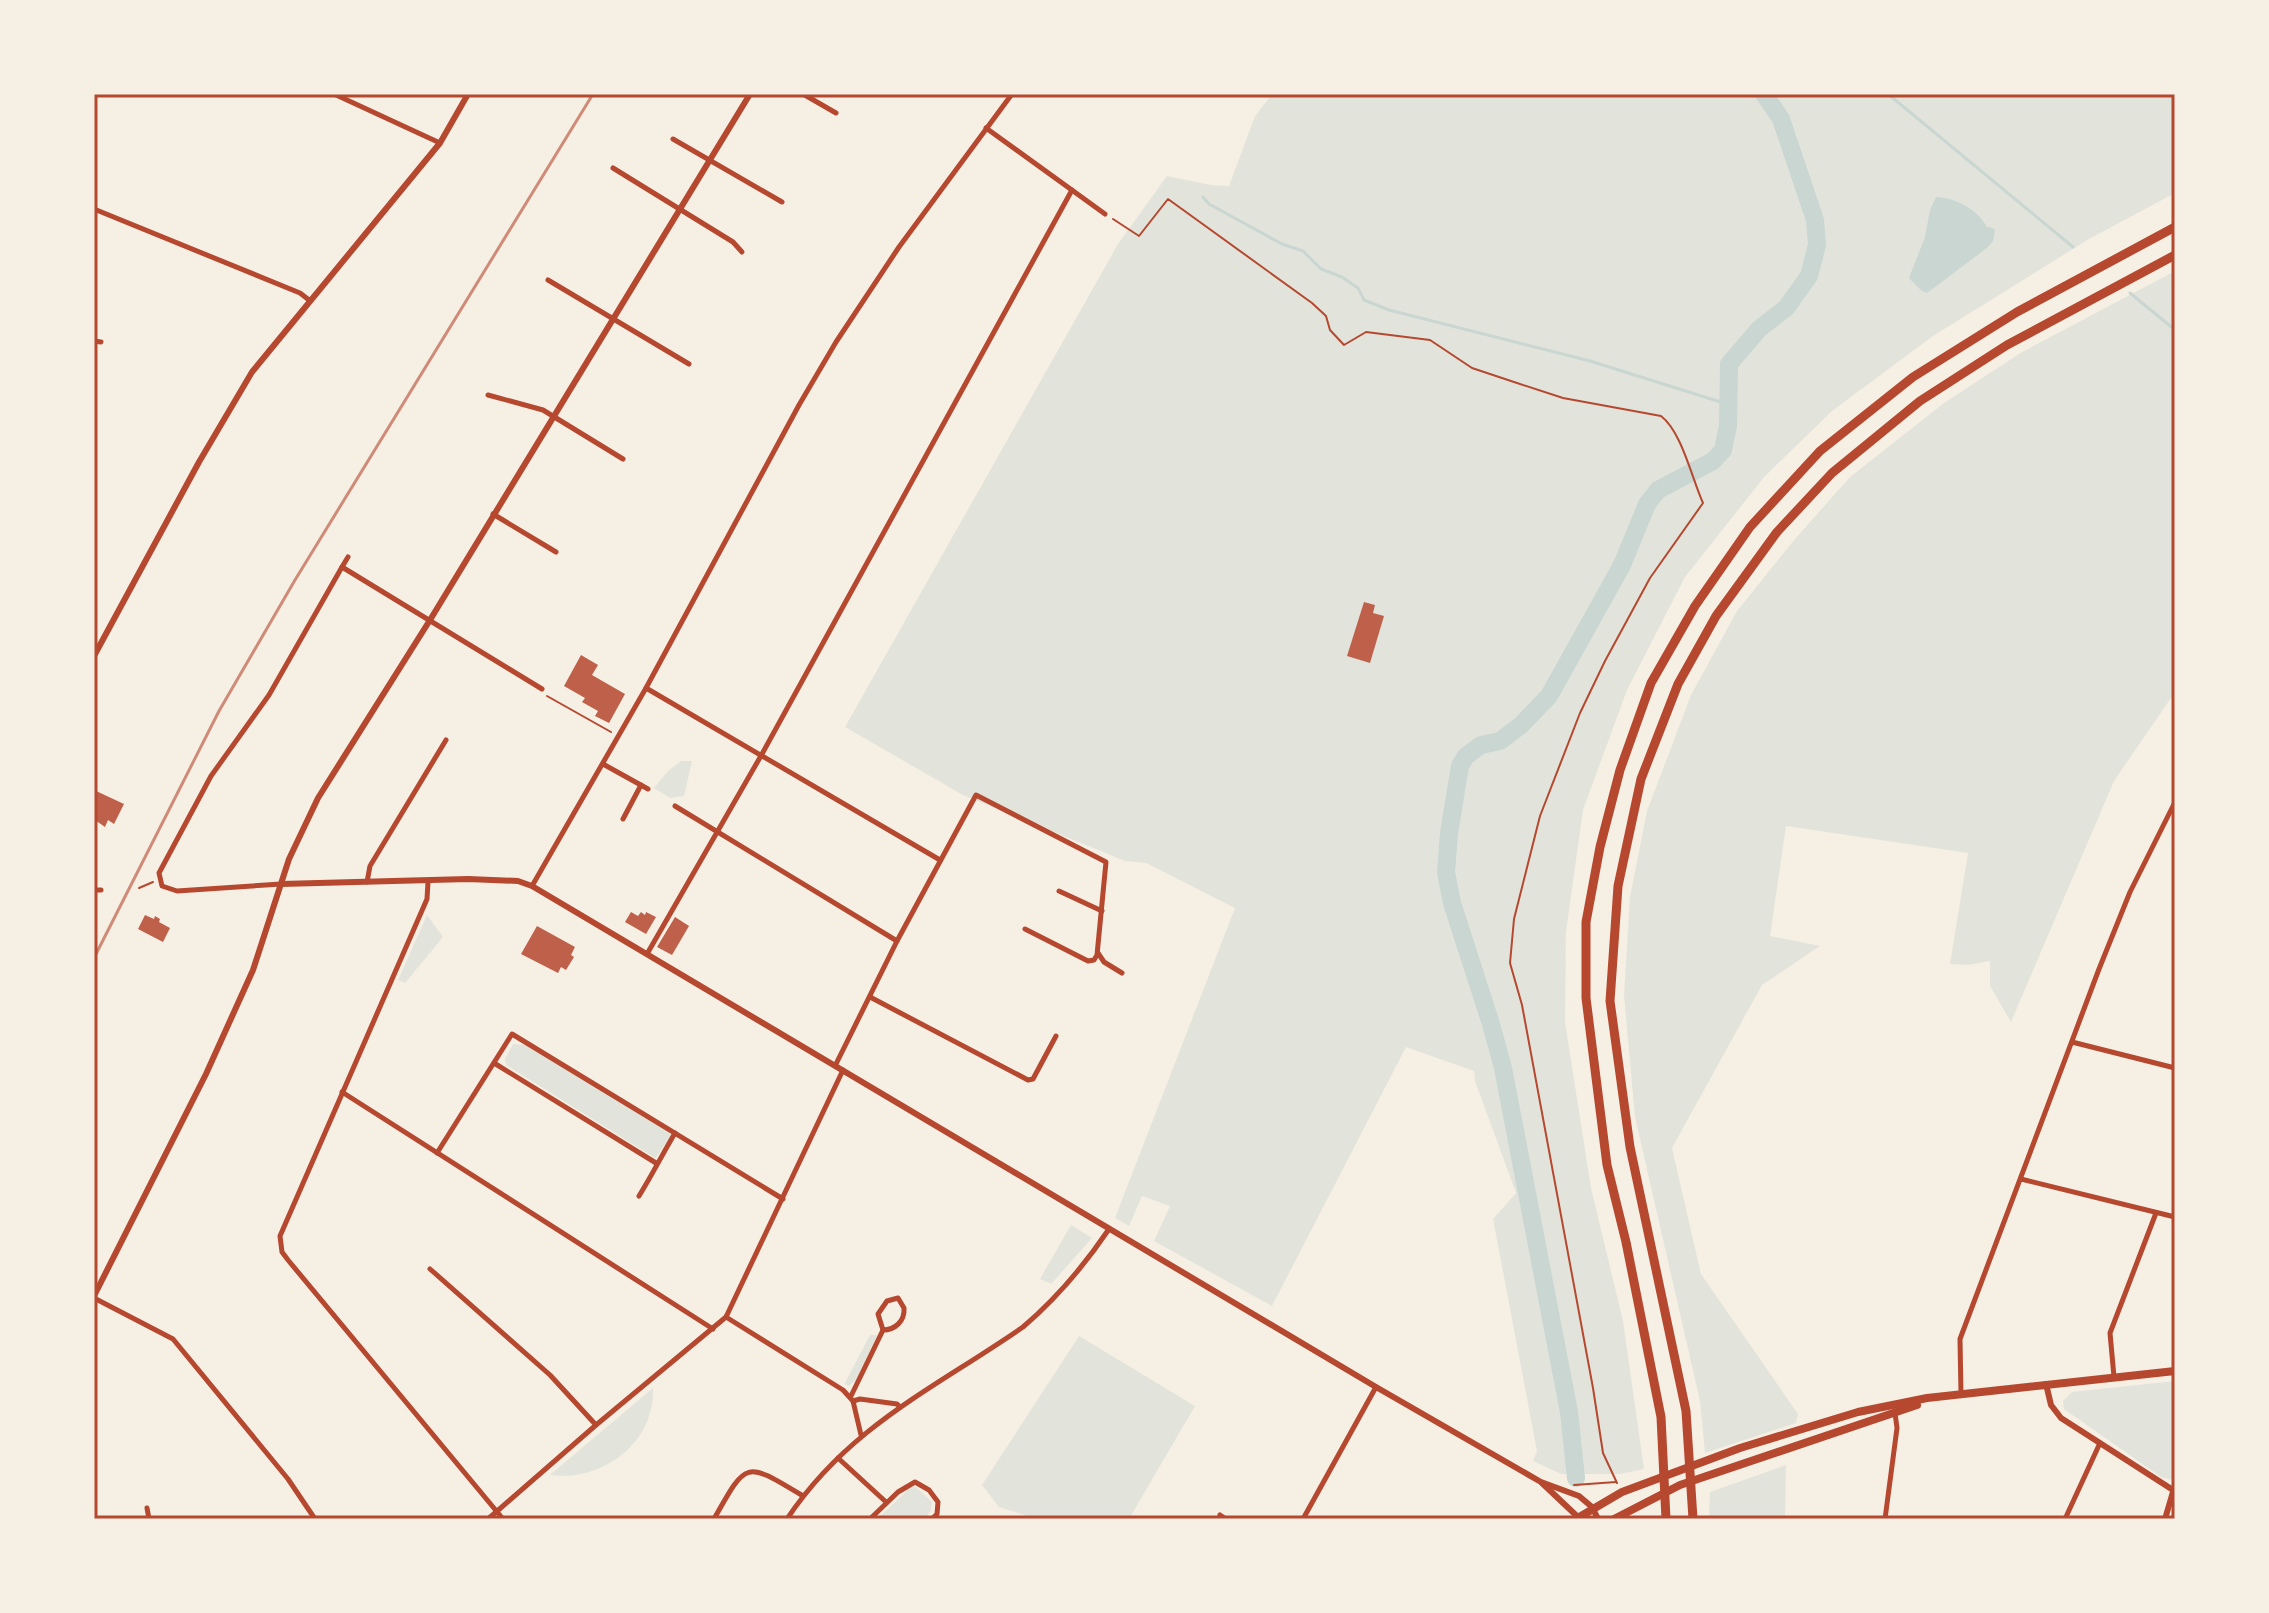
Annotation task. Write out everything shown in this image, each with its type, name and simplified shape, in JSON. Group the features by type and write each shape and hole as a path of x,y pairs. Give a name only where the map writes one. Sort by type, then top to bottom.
{"highway":[{"path":"1666,1519 1661,1417 1626,1242 1607,1165 1586,998 1586,922 1600,847 1620,770 1651,683 1695,606 1750,527 1820,451 1939,360 2017,312 2175,227"},
{"path":"1693,1519 1686,1411 1630,1147 1610,1001 1618,886 1641,779 1678,684 1716,616 1768,544 1832,473 1920,401 2007,345 2175,255"}],"main road":[{"path":"1578,1519 1592,1507 1622,1492 1740,1448 1827,1420 1944,1396 2175,1371"},
{"path":"1614,1519 1680,1485 1894,1408"}],"street":[{"path":"334,94 440,143"},
{"path":"94,656 252,372 440,143 468,94"},
{"path":"315,1519 288,1479 173,1339 94,1297 194,1099 253,970 292,852 318,798 750,94"},
{"path":"803,94 836,113"},
{"path":"532,886 646,688 836,342 899,247 1012,94"},
{"path":"986,128 1105,214"},
{"path":"673,139 782,202"},
{"path":"613,168 733,242 742,252"},
{"path":"647,954 762,754 1072,190"},
{"path":"94,209 300,293 309,300"},
{"path":"548,280 689,364"},
{"path":"488,395 543,410 623,459"},
{"path":"493,514 556,552"},
{"path":"348,557 269,695 211,776 161,865 159,880 167,890 468,879 518,881 532,886 1376,1387 1541,1482 1579,1496 1592,1507 1598,1519"},
{"path":"342,567 542,689"},
{"path":"646,688 940,860"},
{"path":"367,882 370,866 446,740"},
{"path":"603,764 648,789"},
{"path":"623,819 641,785"},
{"path":"835,1066 940,860 974,797 979,795 1104,860 1107,865 1094,960 1088,961 1025,929"},
{"path":"1961,1394 1960,1339 2130,892 2175,802"},
{"path":"675,806 897,941"},
{"path":"428,882 427,899 282,1229 280,1242 288,1260 503,1519"},
{"path":"1059,891 1102,911"},
{"path":"1097,953 1104,962 1122,973"},
{"path":"870,997 1028,1080 1033,1079 1056,1036"},
{"path":"437,1153 510,1035 514,1034 783,1199"},
{"path":"2072,1042 2173,1067"},
{"path":"494,1063 656,1163"},
{"path":"488,1519 726,1317 843,1070"},
{"path":"342,1092 713,1329"},
{"path":"639,1196 675,1133"},
{"path":"2021,1179 2175,1217"},
{"path":"2114,1377 2110,1333 2156,1213"},
{"path":"787,1519 803,1496 861,1435 1023,1327 1060,1295 1109,1229"},
{"path":"430,1269 550,1375 596,1425"},
{"path":"861,1435 852,1399 883,1330 878,1314 887,1301 898,1298 904,1308 901,1322 892,1329 883,1330"},
{"path":"726,1317 852,1399 897,1404 900,1407"},
{"path":"2046,1384 2051,1405 2061,1418 2174,1488 2165,1519"},
{"path":"1303,1519 1376,1387"},
{"path":"1885,1519 1897,1428 1894,1408"},
{"path":"2065,1519 2100,1443"},
{"path":"838,1458 886,1502"},
{"path":"714,1519 734,1483 742,1474 751,1471 770,1476 803,1496"},
{"path":"870,1519 886,1502 915,1482 923,1485 938,1502 937,1514 932,1519"},
{"path":"1541,1482 1578,1519"},
{"path":"147,1508 149,1519"}],"path":[{"path":"1105,214 1139,236 1168,199 1312,303 1326,316 1330,330 1344,345 1366,332 1430,340 1472,368 1517,383 1575,401 1661,416 1670,422 1703,503 1650,578 1580,713 1540,816 1514,919 1510,963 1522,1005 1603,1453 1617,1482 1584,1485"},
{"path":"542,689 549,699 619,734"},
{"path":"139,888 159,880"}],"shaded area":[{"path":"1272,94 2175,94 2175,193 2089,239 1933,336 1832,411 1765,476 1685,577 1627,690 1583,810 1566,932 1565,1022 1591,1188 1623,1321 1644,1469 1620,1474 1561,1474 1533,1461 1537,1451 1493,1219 1516,1193 1474,1071 1406,1047 1272,1306 1154,1241 1170,1206 1142,1196 1129,1226 1115,1218 1235,908 1146,863 1125,861 963,795 845,727 1118,244 1167,176 1229,186 1255,116"},
{"path":"1936,197 1965,206 1995,231 1988,247 1927,293 1909,278"},
{"path":"2175,271 2175,692 2114,781 2011,1022 1990,986 1990,961 1950,964 1968,853 1786,826 1770,936 1820,946 1762,985 1672,1148 1701,1274 1798,1414 1796,1423 1705,1453 1700,1401 1635,1117 1624,995 1630,897 1647,811 1691,695 1737,611 1850,477 1944,403 2022,352"},
{"path":"681,761 692,761 684,796 670,798 654,788"},
{"path":"427,915 443,937 405,983 398,980"},
{"path":"513,1044 525,1045 668,1132 671,1135 657,1156 655,1158 506,1065 505,1059"},
{"path":"1071,1225 1092,1238 1051,1284 1040,1279"},
{"path":"870,1335 877,1335 856,1380 848,1386 845,1383"},
{"path":"1079,1336 1195,1406 1129,1519 1037,1519 999,1507 982,1485"},
{"path":"2175,1381 2175,1478 2172,1480 2161,1477 2064,1409 2063,1401 2072,1392"},
{"path":"653,1388 645,1426 635,1442 621,1455 588,1472 569,1476 550,1475"},
{"path":"1786,1465 1785,1519 1709,1519 1710,1492"},
{"path":"916,1487 932,1502 925,1519 877,1519 910,1488"}],"building":[{"path":"1364,602 1375,605 1373,613 1384,616 1370,663 1347,656"},
{"path":"581,655 598,665 592,675 625,694 609,723 595,716 598,711 582,702 585,698 564,686"},
{"path":"94,790 124,804 114,824 108,820 105,827 95,820"},
{"path":"631,912 638,916 646,912 656,917 646,934 625,922"},
{"path":"145,915 154,919 155,916 170,928 163,942 138,929"},
{"path":"675,917 689,926 672,955 657,947"},
{"path":"537,926 575,947 571,955 574,957 566,970 561,967 558,973 521,954"}],"waterway":[{"path":"1576,1478 1569,1412 1503,1068 1452,903 1446,872 1449,833 1460,766 1466,756 1481,745 1500,741 1521,725 1549,696 1622,565 1647,504 1658,490 1713,461 1723,450 1728,426 1729,364 1759,329 1786,308 1809,276 1817,245 1815,220 1781,119 1764,94"},
{"path":"1888,94 2073,247"},
{"path":"1203,197 1209,204 1282,244 1303,251 1321,269 1342,277 1358,288 1364,300 1389,310 1590,361 1727,404"},
{"path":"2130,293 2175,330"}],"railway":[{"path":"94,958 219,711 295,580 593,94"}]}
